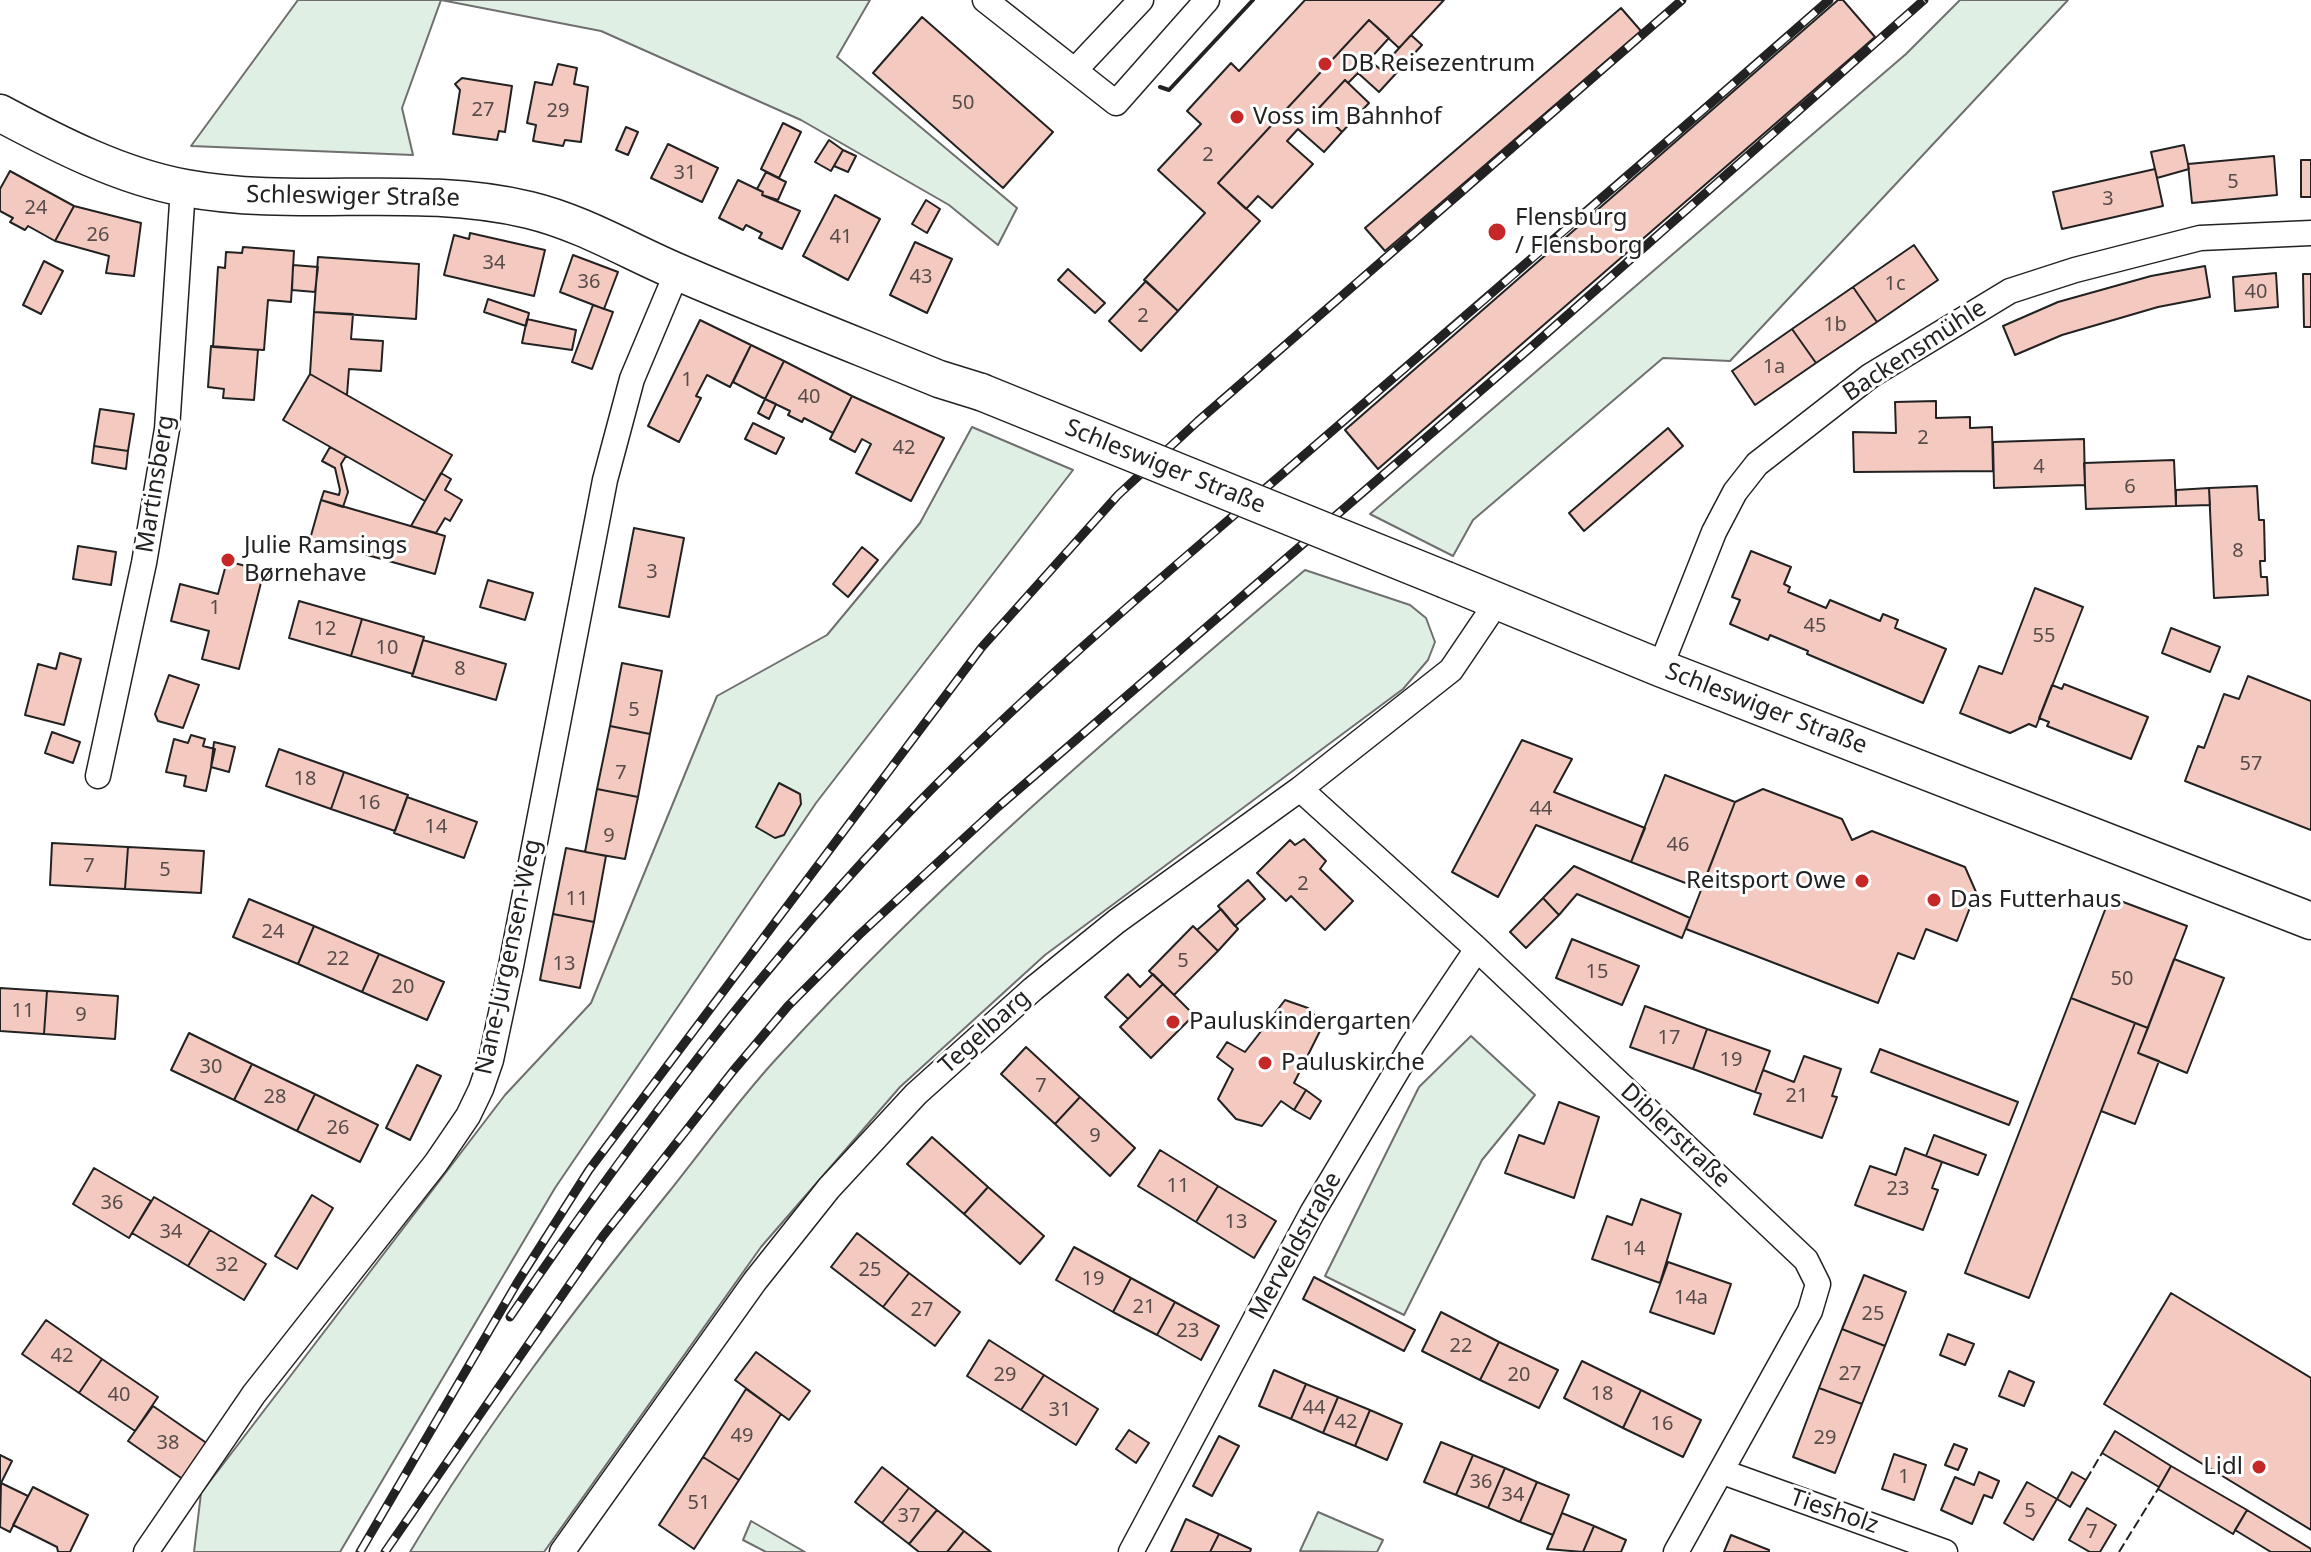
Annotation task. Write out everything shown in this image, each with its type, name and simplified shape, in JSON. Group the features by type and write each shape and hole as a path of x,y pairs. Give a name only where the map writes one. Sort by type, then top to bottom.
{"main road":[{"name":"Schleswiger Straße","path":"0,113 57,144 125,171 183,188 256,196 405,195 472,199 531,211 599,234 677,272 939,379 981,392 1660,668 2311,921"}],"street":[{"path":"985,0 1116,103 1207,0"},
{"path":"1075,70 1141,0"},
{"name":"Martinsberg","path":"98,776 144,563 167,429 183,188"},
{"name":"Backensmühle","path":"1660,668 1714,532 1735,492 1757,464 1870,376 2010,291 2075,270 2200,238 2311,233"},
{"name":"Nane-Jürgensen-Weg","path":"146,1552 237,1417 436,1163 468,1116 481,1089 491,1060 511,966 605,480 632,379 677,272"},
{"name":"Tegelbarg","path":"562,1552 755,1281 829,1188 916,1094 1033,989 1117,921 1300,789 1451,670 1497,602"},
{"name":"Diblerstraße","path":"1300,789 1477,949 1806,1260 1818,1284 1810,1311 1676,1552"},
{"name":"Merveldstraße","path":"1131,1552 1312,1213 1413,1044 1477,949"},
{"name":"Tiesholz","path":"1723,1472 1945,1552"}],"green space":[{"path":"298,0 441,0 402,108 413,155 191,146"},
{"path":"441,0 870,0 837,57 1017,208 998,245 949,205 801,120 601,31"},
{"path":"1960,0 2068,0 1730,361 1663,358 1473,520 1453,556 1370,514 1906,54"},
{"path":"972,427 1073,470 816,803 555,1188 340,1552 194,1552 201,1493 505,1095 591,1003 717,696 827,635 920,523"},
{"path":"1305,570 1410,605 1426,618 1435,642 1428,660 1403,689 1045,955 900,1087 761,1247 544,1552 410,1552 500,1413 566,1323 778,1057 903,928 1034,805"},
{"path":"1471,1036 1535,1095 1482,1160 1404,1315 1325,1276 1419,1087"},
{"path":"1318,1512 1383,1540 1377,1552 1300,1551"},
{"path":"751,1521 805,1552 766,1552 743,1540"}],"building":[{"path":"1305,0 1444,0 1399,48 1369,20 1218,183 1260,221 1178,311 1144,280 1205,213 1158,170 1201,124 1187,111 1231,63 1239,71"},
{"path":"1838,0 1843,0 1875,37 1378,469 1345,430"},
{"path":"1621,8 1641,31 1385,251 1365,228"},
{"path":"922,17 1053,132 1003,188 873,73"},
{"path":"1369,20 1389,38 1369,60 1380,69 1411,35 1422,45 1379,92 1358,73 1348,83 1345,80 1318,109 1342,132 1324,152 1298,129 1287,141 1313,164 1272,208 1258,196 1246,209 1218,183"},
{"path":"558,64 577,68 574,84 588,87 581,142 565,140 563,146 533,141 536,125 527,123 535,82 552,85"},
{"path":"462,78 512,86 505,132 499,131 497,140 453,134 460,90 455,84"},
{"path":"1345,80 1369,103 1342,132 1318,109"},
{"path":"783,123 801,132 779,178 761,169"},
{"path":"626,127 638,132 628,155 616,150"},
{"path":"829,140 843,150 831,171 815,162"},
{"path":"668,144 718,168 702,202 651,178"},
{"path":"2184,145 2189,169 2157,178 2151,152"},
{"path":"843,150 856,156 848,172 834,166"},
{"path":"2274,156 2277,195 2192,203 2188,164"},
{"path":"2301,160 2311,160 2311,197 2301,197"},
{"path":"2155,169 2163,206 2062,229 2053,192"},
{"path":"10,171 74,206 55,241 28,226 25,230 10,222 13,218 0,211 0,189"},
{"path":"766,172 786,182 778,200 762,195 763,192 757,189"},
{"path":"738,180 763,192 762,195 800,211 782,249 759,238 762,233 746,225 743,230 719,218"},
{"path":"835,195 880,219 848,280 803,256"},
{"path":"926,200 940,209 927,233 912,224"},
{"path":"74,206 141,223 134,276 106,273 109,256 55,241"},
{"path":"470,233 545,250 534,296 444,275 454,235 469,239"},
{"path":"915,242 952,259 927,313 890,295"},
{"path":"1914,245 1938,280 1877,322 1853,287"},
{"path":"243,247 294,251 291,302 268,300 264,350 213,347 218,267 225,268 226,252 242,253"},
{"path":"573,255 618,272 604,309 560,292"},
{"path":"318,257 419,264 416,319 314,312"},
{"path":"44,261 63,271 41,314 23,305"},
{"path":"293,265 318,267 315,292 292,290"},
{"path":"2205,266 2210,297 2158,307 2062,335 2015,355 2003,326 2058,302 2151,276"},
{"path":"1068,269 1105,303 1095,313 1058,280"},
{"path":"2276,273 2278,307 2235,311 2233,277"},
{"path":"2303,274 2311,274 2311,327 2304,327"},
{"path":"1146,281 1178,311 1141,351 1109,321"},
{"path":"1853,287 1877,322 1816,363 1792,329"},
{"path":"488,299 529,313 526,326 484,312"},
{"path":"593,305 613,312 592,369 572,362"},
{"path":"314,312 353,314 351,339 383,341 381,371 349,369 347,395 310,374"},
{"path":"527,319 576,330 572,350 522,343"},
{"path":"700,320 751,345 730,387 707,375 696,396 701,398 679,442 648,426"},
{"path":"1792,329 1816,363 1755,405 1732,371"},
{"path":"751,345 784,361 765,399 733,382"},
{"path":"211,346 258,350 254,400 223,398 224,389 208,387"},
{"path":"784,361 852,396 833,433 804,418 802,422 788,415 790,411 765,399"},
{"path":"310,374 452,455 425,501 283,420"},
{"path":"852,396 944,438 911,501 856,473 871,444 862,439 855,452 830,439"},
{"path":"765,399 776,404 769,419 758,413"},
{"path":"1936,401 1936,418 1970,417 1970,428 1992,427 1993,471 1854,472 1853,432 1896,433 1895,402"},
{"path":"100,409 134,414 128,451 94,446"},
{"path":"753,423 784,438 776,454 745,439"},
{"path":"1668,428 1683,446 1584,531 1569,513"},
{"path":"2084,439 2085,485 1994,488 1993,442"},
{"path":"94,446 128,451 126,469 92,463"},
{"path":"330,447 346,456 341,464 348,492 343,507 321,500 324,491 339,495 340,490 335,468 322,461"},
{"path":"2174,460 2176,506 2086,509 2084,463"},
{"path":"441,473 451,479 445,490 462,500 450,521 445,518 436,533 411,526"},
{"path":"2257,486 2259,520 2264,520 2265,561 2260,561 2261,577 2267,577 2268,595 2214,598 2209,488"},
{"path":"2209,488 2210,505 2176,506 2176,490"},
{"path":"321,500 445,536 435,574 310,539"},
{"path":"634,528 684,538 669,617 619,607"},
{"path":"78,546 116,552 111,585 73,579"},
{"path":"862,547 878,560 848,597 833,584"},
{"path":"1751,551 1791,567 1784,584 1790,587 1788,592 1826,608 1830,600 1880,621 1883,614 1898,620 1895,628 1946,649 1923,703 1770,635 1768,640 1730,624 1740,600 1732,597"},
{"path":"227,561 264,571 239,669 202,659 209,631 171,621 180,584 218,594"},
{"path":"488,580 533,593 525,620 480,607"},
{"path":"2035,588 2083,607 2036,727 2029,724 2010,733 1960,713 1979,666 2002,674"},
{"path":"299,601 362,619 351,656 289,638"},
{"path":"362,619 424,637 413,674 351,656"},
{"path":"2171,628 2220,647 2210,672 2162,653"},
{"path":"423,640 506,664 496,700 412,676"},
{"path":"60,653 81,659 64,725 25,715 38,664 56,669"},
{"path":"622,663 662,671 650,734 610,726"},
{"path":"169,675 199,685 183,728 158,721 155,714"},
{"path":"2248,676 2311,701 2311,830 2185,781 2198,746 2204,748 2224,694 2239,699"},
{"path":"2064,684 2148,717 2131,759 2047,726 2049,722 2039,718 2052,685 2062,689"},
{"path":"610,726 650,734 638,797 597,789"},
{"path":"52,732 80,742 73,763 45,753"},
{"path":"191,735 205,739 203,746 215,749 206,791 184,786 186,776 166,772 174,739 188,743"},
{"path":"1522,740 1572,759 1554,792 1645,828 1631,862 1536,825 1498,897 1452,872"},
{"path":"214,742 235,747 229,772 211,767"},
{"path":"279,749 344,772 331,809 266,786"},
{"path":"344,772 408,795 395,831 331,809"},
{"path":"1665,775 1735,802 1701,889 1631,862"},
{"path":"779,783 800,794 801,804 784,835 775,838 756,827"},
{"path":"597,789 638,797 625,859 585,852"},
{"path":"1763,789 1842,819 1852,840 1872,831 1965,867 1976,892 1957,941 1926,929 1914,959 1898,953 1878,1003 1686,929 1735,802"},
{"path":"407,797 477,822 464,858 394,833"},
{"path":"1304,839 1326,861 1320,869 1353,901 1325,930 1291,896 1286,901 1257,873 1290,840 1295,845"},
{"path":"52,843 128,847 125,889 50,885"},
{"path":"128,847 204,851 201,893 125,889"},
{"path":"566,848 606,856 594,922 553,914"},
{"path":"1574,866 1690,918 1682,938 1577,894 1559,915 1543,898"},
{"path":"1248,880 1265,899 1235,926 1218,906"},
{"path":"2110,897 2187,926 2148,1028 2071,998"},
{"path":"1543,898 1559,915 1526,948 1510,932"},
{"path":"249,899 314,926 298,964 233,937"},
{"path":"1221,909 1238,929 1218,951 1197,930"},
{"path":"553,914 594,922 580,988 540,980"},
{"path":"314,926 379,954 362,992 298,964"},
{"path":"1193,926 1218,951 1174,995 1149,971"},
{"path":"1572,939 1639,966 1622,1005 1556,978"},
{"path":"379,954 444,982 427,1020 362,992"},
{"path":"2174,959 2224,978 2187,1073 2138,1053"},
{"path":"1128,974 1140,987 1153,974 1163,984 1128,1019 1105,997"},
{"path":"1163,984 1194,1015 1151,1058 1120,1027"},
{"path":"0,988 47,991 44,1034 0,1031"},
{"path":"47,991 118,996 115,1039 44,1034"},
{"path":"2071,998 2135,1023 2029,1298 1965,1273"},
{"name":"Pauluskirche","path":"1285,1000 1308,1008 1323,1025 1294,1083 1306,1090 1294,1110 1281,1101 1262,1126 1236,1119 1218,1099 1233,1069 1217,1057 1227,1042 1245,1052"},
{"path":"1645,1006 1707,1029 1693,1069 1630,1047"},
{"path":"2135,1023 2148,1028 2138,1053 2159,1061 2135,1124 2101,1111"},
{"path":"1707,1029 1770,1051 1755,1092 1693,1069"},
{"path":"189,1033 252,1064 234,1100 171,1070"},
{"path":"1026,1047 1080,1097 1055,1124 1001,1074"},
{"path":"1880,1049 2018,1102 2009,1125 1871,1072"},
{"path":"1804,1056 1841,1069 1832,1096 1837,1097 1822,1138 1754,1114 1761,1094 1755,1092 1763,1070 1794,1082"},
{"path":"252,1064 315,1094 297,1131 234,1100"},
{"path":"417,1065 441,1076 410,1140 386,1128"},
{"path":"1306,1090 1321,1101 1310,1119 1294,1110"},
{"path":"315,1094 378,1125 360,1162 297,1131"},
{"path":"1080,1097 1135,1148 1110,1176 1055,1124"},
{"path":"1559,1102 1599,1117 1574,1198 1505,1173 1519,1135 1544,1144"},
{"path":"1934,1135 1986,1155 1978,1175 1926,1156"},
{"path":"932,1137 988,1187 964,1214 907,1164"},
{"path":"1905,1148 1942,1162 1932,1188 1938,1190 1923,1230 1855,1205 1870,1166 1896,1175"},
{"path":"1160,1150 1218,1186 1196,1222 1138,1186"},
{"path":"94,1168 151,1201 129,1238 73,1204"},
{"path":"1218,1186 1276,1221 1254,1258 1196,1222"},
{"path":"988,1187 1044,1236 1020,1264 964,1214"},
{"path":"312,1195 333,1208 297,1269 275,1256"},
{"path":"154,1197 210,1230 188,1266 132,1233"},
{"path":"1641,1199 1681,1214 1660,1283 1592,1259 1607,1216 1632,1225"},
{"path":"210,1230 266,1264 244,1300 188,1266"},
{"path":"857,1233 909,1273 883,1307 831,1267"},
{"path":"1074,1247 1131,1278 1113,1312 1056,1280"},
{"path":"1668,1262 1731,1284 1714,1334 1650,1312"},
{"path":"909,1273 960,1312 935,1346 883,1307"},
{"path":"1864,1275 1906,1292 1885,1346 1842,1329"},
{"path":"1314,1277 1415,1330 1404,1351 1303,1299"},
{"path":"1131,1278 1175,1302 1157,1335 1113,1312"},
{"name":"Lidl","path":"2171,1293 2311,1378 2311,1530 2104,1404"},
{"path":"1175,1302 1219,1326 1201,1360 1157,1335"},
{"path":"1441,1312 1499,1342 1480,1380 1422,1351"},
{"path":"46,1320 102,1359 79,1393 22,1354"},
{"path":"1842,1329 1885,1346 1862,1404 1819,1388"},
{"path":"1948,1334 1974,1344 1965,1365 1940,1355"},
{"path":"989,1340 1044,1375 1021,1410 967,1376"},
{"path":"1499,1342 1558,1370 1539,1408 1480,1380"},
{"path":"756,1352 810,1391 789,1420 735,1380"},
{"path":"102,1359 158,1397 135,1431 79,1393"},
{"path":"1582,1361 1641,1390 1623,1428 1564,1398"},
{"path":"1274,1370 1306,1384 1291,1419 1259,1406"},
{"path":"2009,1371 2034,1382 2024,1406 1999,1396"},
{"path":"1044,1375 1098,1409 1076,1445 1021,1410"},
{"path":"1306,1384 1338,1397 1323,1433 1291,1419"},
{"path":"1819,1388 1862,1404 1835,1473 1793,1457"},
{"path":"746,1389 781,1414 739,1480 703,1457"},
{"path":"1641,1390 1701,1420 1683,1457 1623,1428"},
{"path":"1338,1397 1370,1410 1355,1446 1323,1433"},
{"path":"153,1406 208,1444 184,1480 128,1441"},
{"path":"1370,1410 1402,1424 1387,1460 1355,1446"},
{"path":"1129,1430 1149,1443 1136,1463 1116,1449"},
{"path":"2115,1431 2171,1466 2159,1487 2102,1453"},
{"path":"1219,1436 1239,1446 1212,1496 1193,1486"},
{"path":"1441,1442 1473,1455 1456,1495 1424,1482"},
{"path":"1954,1444 1967,1449 1958,1470 1945,1465"},
{"path":"1894,1454 1926,1465 1914,1500 1882,1489"},
{"path":"0,1455 12,1461 0,1485"},
{"path":"1473,1455 1505,1468 1488,1508 1456,1495"},
{"path":"703,1457 739,1480 694,1549 659,1525"},
{"path":"2171,1466 2247,1510 2233,1534 2158,1489"},
{"path":"882,1467 909,1488 882,1523 855,1502"},
{"path":"1505,1468 1537,1482 1520,1522 1488,1508"},
{"path":"1979,1472 1999,1481 1992,1498 1984,1495 1972,1524 1941,1510 1955,1477 1974,1485"},
{"path":"2072,1472 2086,1480 2070,1507 2057,1499"},
{"path":"1537,1482 1569,1495 1553,1535 1520,1522"},
{"path":"2027,1482 2057,1499 2033,1540 2004,1523"},
{"path":"1,1483 28,1496 10,1532 0,1527"},
{"path":"33,1487 88,1515 70,1552 58,1552 57,1547 13,1525"},
{"path":"909,1488 937,1510 909,1544 882,1523"},
{"path":"2087,1508 2116,1525 2100,1552 2090,1552 2069,1540"},
{"path":"937,1510 964,1531 947,1552 919,1552 909,1544"},
{"path":"2247,1510 2311,1549 2311,1552 2271,1552 2235,1530"},
{"path":"1562,1513 1594,1526 1583,1552 1547,1549"},
{"path":"1186,1519 1219,1534 1210,1552 1171,1552"},
{"path":"1594,1526 1626,1540 1621,1552 1583,1552"},
{"path":"964,1531 991,1552 947,1552"},
{"path":"1219,1534 1251,1549 1250,1552 1210,1552"},
{"path":"1731,1535 1769,1550 1769,1552 1724,1552"}],"railway":[{"path":"360,1552 517,1283 589,1170 982,647 1118,495 1198,421 1682,0"},
{"path":"510,1317 605,1182 755,986 863,862 965,756 1111,622 1829,0"},
{"path":"385,1552 603,1236 788,1006 859,935 998,807 1529,349 1924,0"}],"fence":[{"path":"2086,1480 2102,1453"},
{"path":"2119,1552 2158,1489"}],"wall":[{"path":"1160,87 1169,90 1253,0"}],"place":[{"name":"DB Reisezentrum","path":"1325,64"},
{"name":"Voss im Bahnhof","path":"1237,117"},
{"name":"Flensburg / Flensborg","path":"1497,232"},
{"name":"Julie Ramsings Børnehave","path":"228,560"},
{"name":"Reitsport Owe","path":"1862,881"},
{"name":"Das Futterhaus","path":"1934,900"},
{"name":"Pauluskindergarten","path":"1173,1022"},
{"name":"Pauluskirche","path":"1265,1063"},
{"name":"Lidl","path":"2259,1467"}]}
